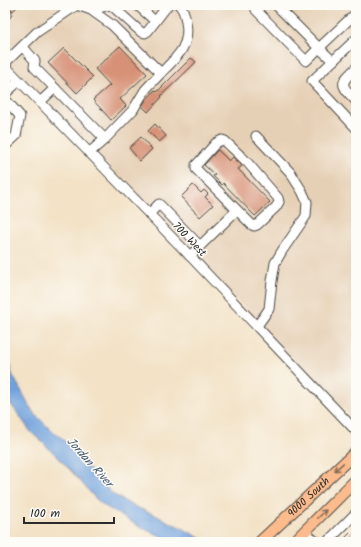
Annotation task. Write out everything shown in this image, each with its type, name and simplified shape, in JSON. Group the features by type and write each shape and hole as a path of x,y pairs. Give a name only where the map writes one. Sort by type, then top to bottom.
{"main road":[{"name":"9000 South","path":"260,542 356,452"},
{"name":"9000 South","path":"294,542 356,480"}],"street":[{"path":"5,65 37,32 77,5 88,8 112,25 161,74"},
{"path":"88,8 111,5 141,32 145,33 168,5"},
{"path":"137,5 156,21"},
{"path":"89,153 133,110 145,90 183,49 187,28 185,14 179,5"},
{"path":"276,5 332,61"},
{"path":"256,7 306,62 356,13"},
{"path":"356,39 312,81 356,128"},
{"path":"22,47 35,61 34,67 105,139"},
{"name":"700 West","path":"5,65 190,256 356,431"},
{"path":"356,68 343,82 343,86 356,101"},
{"path":"5,94 19,81"},
{"path":"40,102 55,88"},
{"path":"5,99 20,116 16,136 5,146"},
{"path":"256,136 290,172 307,202 306,216 275,263 269,309 256,326"},
{"path":"222,140 225,141 247,162 278,198 279,202 276,207 257,225 254,226 237,210 196,169 196,165 216,143 222,140"},
{"path":"149,214 159,204 200,246"},
{"path":"190,256 237,210"},
{"path":"327,542 354,519"},
{"path":"304,532 317,542"}],"shaded area":[{"path":"5,5 356,5 356,421 310,377 5,58"}],"water":[{"path":"5,311 7,315 6,331 8,354 12,374 33,412 54,433 68,444 96,477 114,495 133,506 186,530 207,542 171,542 140,527 103,505 55,454 31,432 5,394"}],"building":[{"path":"5,5 19,5 13,11"},
{"path":"120,46 147,74 120,99 126,106 111,120 93,100 110,85 95,69"},
{"path":"64,48 93,77 77,93 48,63"},
{"path":"191,58 196,62 161,96 162,97 148,112 142,106 146,100 155,90 157,92"},
{"path":"155,124 166,136 159,142 148,131"},
{"path":"141,137 152,149 140,161 129,148"},
{"path":"218,150 229,161 233,157 242,166 238,169 270,202 255,216 223,183 222,185 213,176 215,175 204,165"},
{"path":"193,185 201,193 204,190 208,194 205,197 213,205 200,217 181,197"},
{"path":"356,527 356,542 341,542"}],"waterway":[{"path":"213,542 217,540 233,542"}],"water label":[{"name":"Jordan River","path":"90,462"}]}
